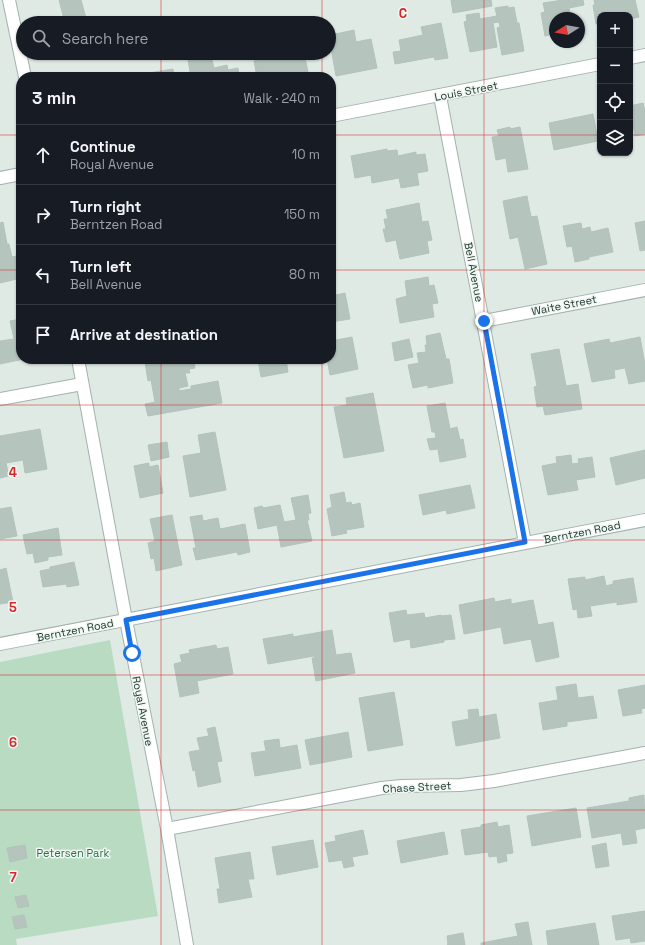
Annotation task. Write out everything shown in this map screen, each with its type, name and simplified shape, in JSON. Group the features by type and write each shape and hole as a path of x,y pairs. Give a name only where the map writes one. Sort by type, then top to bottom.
{"street":[{"path":"9,0 16,34"},
{"path":"633,57 645,55"},
{"path":"21,60 24,72"},
{"name":"Louis Street","path":"336,115 597,65"},
{"name":"Bell Avenue","path":"440,96 525,542"},
{"path":"0,178 16,175"},
{"name":"Waite Street","path":"484,321 645,290"},
{"name":"Royal Avenue","path":"79,364 187,945"},
{"path":"0,399 82,384"},
{"name":"Berntzen Road","path":"0,644 645,520"},
{"name":"Chase Street","path":"166,829 382,788 474,784 645,753"}],"green space":[{"name":"Petersen Park","path":"110,640 158,916 16,939 17,945 0,945 0,662"}],"building":[{"path":"59,0 81,0 85,16 63,16"},
{"path":"451,0 491,0 492,6 453,13"},
{"path":"563,0 583,0 584,5 569,8 570,12 549,12 549,35 545,36 541,13 545,12 543,3"},
{"path":"594,0 635,0 639,17 633,18 633,12 597,12 596,24 593,5 595,5"},
{"path":"508,6 508,8 514,7 517,23 519,23 524,51 502,55 497,28 500,27 499,22 493,23 497,47 470,52 464,22 467,21 466,15 479,13 480,19 497,16 495,8"},
{"path":"441,23 448,58 435,60 434,57 395,64 393,52 401,51 399,40 423,35 421,27"},
{"path":"354,30 356,42 371,39 377,68 336,76 333,60 336,60 336,34"},
{"path":"188,60 212,60 214,68 227,65 228,70 238,68 238,72 190,72"},
{"path":"305,60 308,72 256,72 254,61"},
{"path":"173,69 173,72 155,72"},
{"path":"643,103 645,111 645,134 635,136 633,124 633,105"},
{"path":"593,114 597,141 554,150 549,123"},
{"path":"510,127 510,129 520,127 528,169 508,172 506,158 496,160 492,137 499,136 497,130"},
{"path":"387,149 387,151 397,150 398,156 416,152 416,155 425,154 428,171 417,173 419,185 401,188 399,178 372,183 371,175 355,178 351,156"},
{"path":"527,196 531,217 537,216 547,264 525,269 518,237 510,239 503,201"},
{"path":"419,203 422,222 428,221 432,240 427,241 429,253 400,259 396,240 386,242 383,229 386,229 384,219 388,219 386,210"},
{"path":"645,221 645,250 640,251 635,223"},
{"path":"3,222 7,244 9,244 12,257 16,256 16,279 0,283 0,223"},
{"path":"581,223 582,229 590,227 591,232 608,228 613,252 589,257 589,259 575,262 572,246 567,247 563,226"},
{"path":"428,277 429,286 434,285 438,303 432,304 434,317 400,323 396,299 407,296 405,281"},
{"path":"345,293 350,319 336,321 336,295"},
{"path":"16,320 16,361 0,364 0,341 14,339 10,321"},
{"path":"440,333 446,359 449,359 453,383 428,388 428,385 413,388 408,365 419,363 417,353 426,352 426,336"},
{"path":"352,337 358,369 330,375 328,364 336,364 336,340"},
{"path":"640,337 645,364 645,381 629,384 625,368 614,370 615,378 592,382 584,344 609,339 610,343"},
{"path":"409,339 413,357 395,361 392,343"},
{"path":"559,349 566,386 578,384 582,409 545,415 543,406 537,407 534,387 537,386 531,354"},
{"path":"145,364 194,364 195,368 189,369 190,373 185,373 188,386 179,388 179,391 191,389 191,386 218,381 222,403 148,416 145,404 155,402 151,380 148,381"},
{"path":"259,364 287,364 288,372 261,377"},
{"path":"373,393 384,451 344,458 334,407 347,405 346,398"},
{"path":"445,403 450,429 457,427 460,440 463,439 466,457 440,462 438,449 430,450 427,439 436,438 435,432 432,432 427,406"},
{"path":"40,429 47,469 25,473 23,460 6,463 9,476 0,478 0,436"},
{"path":"215,432 226,490 190,497 183,456 201,453 198,435"},
{"path":"167,442 169,457 151,461 148,445"},
{"path":"645,450 645,478 616,485 610,458"},
{"path":"571,455 572,464 579,463 578,459 592,457 595,477 576,480 578,490 548,495 542,466 557,463 556,457"},
{"path":"149,463 149,467 158,465 163,493 140,498 134,466"},
{"path":"470,485 475,508 447,514 446,510 423,515 419,495"},
{"path":"344,492 346,503 351,502 352,505 360,503 364,527 346,530 347,533 332,536 327,509 332,507 330,495"},
{"path":"308,495 311,513 308,514 309,520 307,520 312,541 281,547 277,525 258,529 254,508 280,505 284,522 296,520 291,498"},
{"path":"11,507 17,536 0,539 0,509"},
{"path":"172,515 182,565 156,571 154,558 151,559 148,543 155,541 150,519"},
{"path":"202,515 203,521 218,518 220,529 245,524 250,552 238,555 237,552 196,560 193,548 196,548 190,517"},
{"path":"58,528 62,555 48,557 48,560 35,563 33,553 27,554 23,535"},
{"path":"74,562 79,585 67,587 66,584 43,587 40,571 50,569 50,567"},
{"path":"6,568 13,602 0,604 0,570"},
{"path":"604,576 606,586 613,584 613,581 633,578 637,602 617,605 617,602 590,606 592,616 578,618 577,609 573,610 568,579 585,577 585,580"},
{"path":"494,598 495,602 511,599 511,604 533,600 538,625 553,622 559,657 536,662 531,639 504,644 501,627 464,634 459,605"},
{"path":"406,610 407,615 424,613 425,618 451,615 455,639 444,640 444,642 411,648 410,639 394,642 389,613"},
{"path":"332,630 336,655 351,653 355,673 316,681 312,658 315,658 314,656 268,664 263,639 293,634 293,637"},
{"path":"216,645 217,649 228,647 233,674 197,681 199,693 180,697 174,664 182,662 180,655 190,653 189,650"},
{"path":"576,684 578,698 593,696 597,718 567,722 567,726 543,730 539,703 558,700 556,687"},
{"path":"645,685 645,708 641,709 642,713 623,716 618,690"},
{"path":"394,692 403,745 368,751 359,698"},
{"path":"478,709 479,717 496,714 500,738 456,746 452,722 469,719 468,710"},
{"path":"215,727 222,761 217,762 221,782 198,787 195,770 193,771 189,752 200,750 197,738 209,736 207,729"},
{"path":"348,732 352,757 310,765 305,740"},
{"path":"279,739 280,748 297,745 301,768 255,776 251,753 266,751 264,741"},
{"path":"644,795 645,828 635,830 637,843 623,845 621,833 592,838 587,808 629,801 629,798"},
{"path":"576,808 581,837 532,846 527,816"},
{"path":"497,822 498,827 509,825 513,853 506,854 507,861 498,863 497,856 489,857 488,852 465,855 461,830 481,827 481,825"},
{"path":"363,830 368,854 352,857 354,866 344,868 342,860 329,862 325,843 336,841 335,836"},
{"path":"444,832 448,854 401,863 397,841"},
{"path":"313,840 318,867 277,875 272,847"},
{"path":"606,843 609,866 596,868 592,846"},
{"path":"25,845 27,858 10,862 7,848"},
{"path":"250,852 254,879 248,879 252,897 219,903 217,889 220,889 215,858"},
{"path":"26,895 29,906 18,908 15,897"},
{"path":"645,911 645,941 631,943 630,938 616,940 612,916"},
{"path":"24,915 27,927 15,929 12,917"},
{"path":"528,922 532,945 481,945 481,943 518,936 515,924"},
{"path":"595,923 599,945 548,945 546,931"},
{"path":"463,933 465,945 448,945 447,936"}],"route":[{"path":"132,653 126,620 525,542 484,321"}]}
